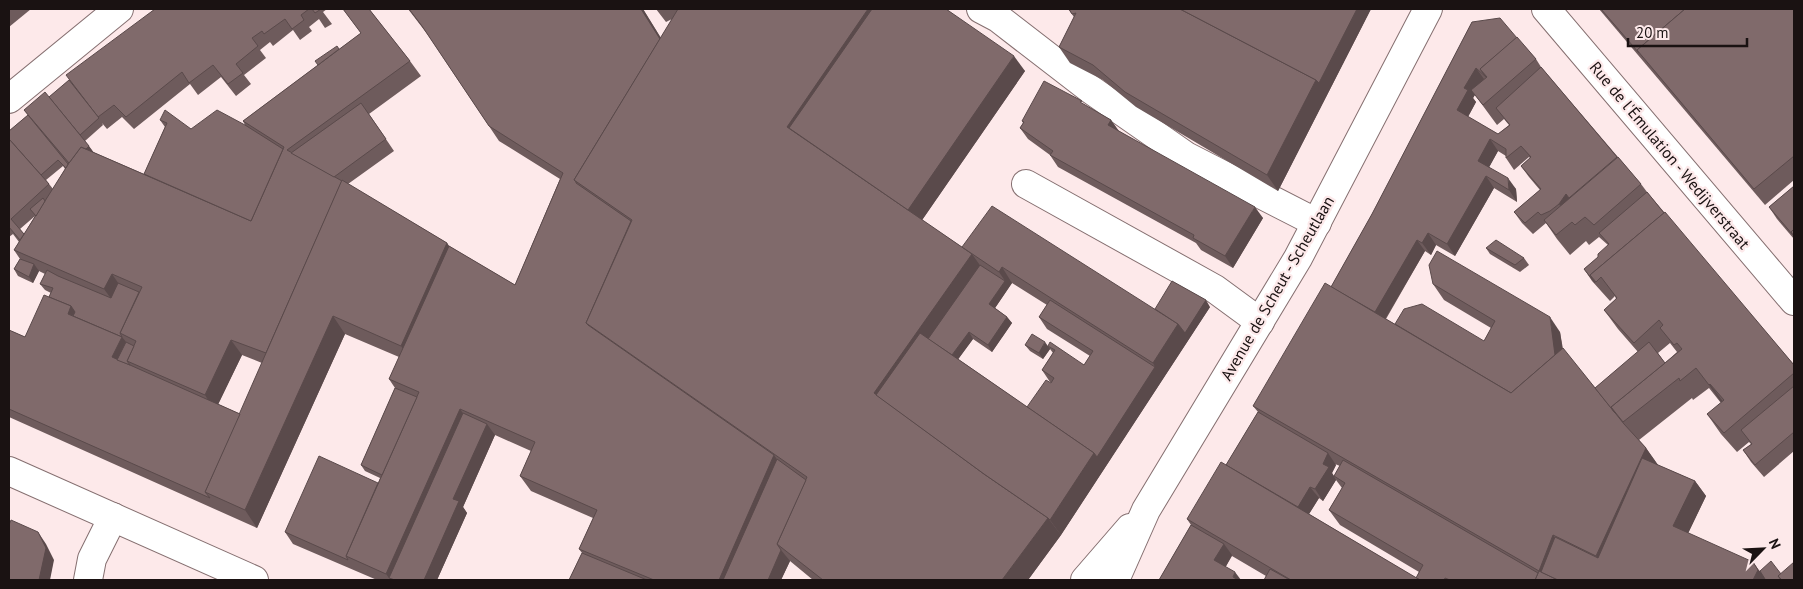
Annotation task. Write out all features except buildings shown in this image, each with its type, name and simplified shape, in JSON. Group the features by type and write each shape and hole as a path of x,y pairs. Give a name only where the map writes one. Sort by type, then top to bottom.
{"street":[{"path":"9,99 119,9"},
{"path":"981,9 998,18 1090,89 1186,156 1317,223"},
{"name":"Avenue de Scheut - Scheutlaan","path":"1116,580 1146,510 1298,258 1428,9"},
{"name":"Rue de l'Émulation - Wedijverstraat","path":"1546,9 1794,301"},
{"path":"1026,184 1216,289 1260,322"},
{"path":"9,471 254,580"},
{"name":"Avenue de Scheut - Scheutlaan","path":"1085,580 1096,565 1146,510"},
{"path":"88,580 92,559 113,517"}]}
